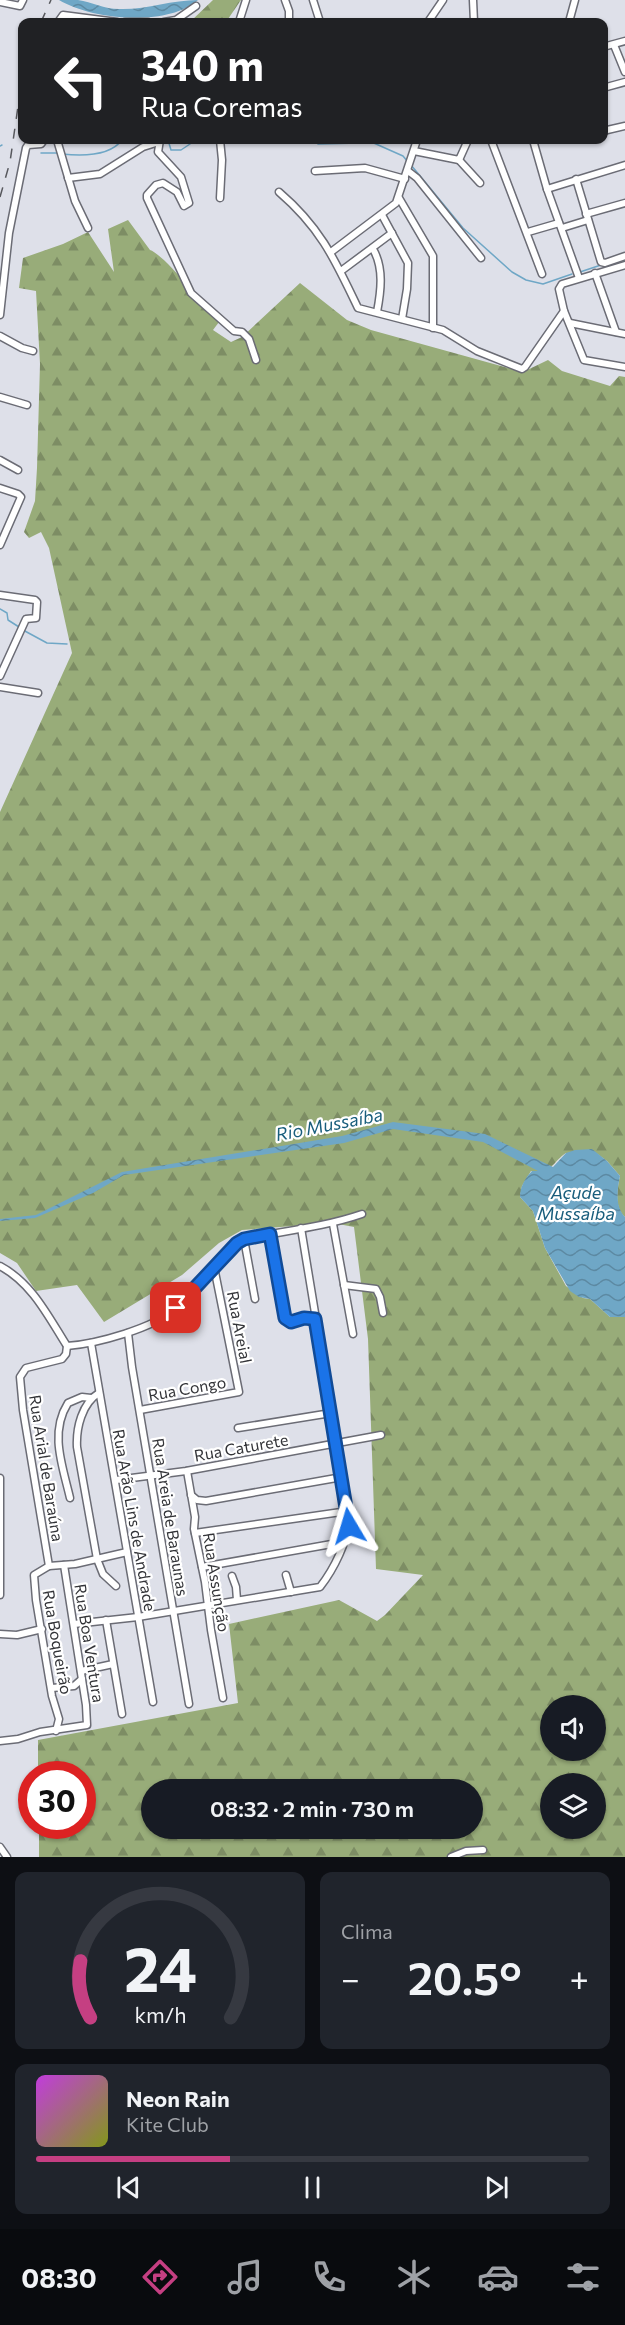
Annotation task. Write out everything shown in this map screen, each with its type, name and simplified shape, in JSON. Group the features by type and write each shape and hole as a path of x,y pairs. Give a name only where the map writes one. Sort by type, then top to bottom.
{"street":[{"path":"0,2 20,6 23,0"},
{"path":"240,18 246,0"},
{"path":"285,0 290,18"},
{"path":"313,0 320,18"},
{"path":"431,18 442,0"},
{"path":"473,0 474,18"},
{"path":"570,18 575,0"},
{"path":"180,18 196,6"},
{"path":"61,18 63,15 86,18"},
{"path":"608,46 625,41"},
{"path":"614,45 625,72"},
{"path":"608,87 625,82"},
{"path":"608,130 625,126"},
{"path":"0,315 9,233 28,145 40,144"},
{"path":"58,144 75,201 88,228"},
{"path":"68,178 100,174 152,144"},
{"path":"159,144 158,152 181,177 189,203 184,206 179,194 162,183 156,185 147,198 191,293 234,331 243,333 250,341 256,360"},
{"path":"220,144 220,198"},
{"path":"331,252 382,215 399,198 416,144"},
{"path":"459,160 466,144"},
{"path":"493,144 528,232 542,274"},
{"path":"534,144 547,189 579,278"},
{"path":"414,151 459,160 480,183"},
{"path":"547,189 625,165"},
{"path":"410,166 481,258"},
{"path":"315,171 370,168 405,180"},
{"path":"576,179 601,262 605,263 625,256"},
{"path":"279,192 315,227 331,252 358,308 443,330 479,352 523,369 564,311"},
{"path":"399,198 433,256 433,328"},
{"path":"528,232 561,225 625,203"},
{"path":"382,215 408,263 402,319"},
{"path":"341,272 392,233"},
{"path":"372,249 378,259 380,270 377,312"},
{"path":"625,265 579,278 559,287 564,311 585,361 625,367"},
{"path":"595,273 616,332"},
{"path":"570,324 625,334"},
{"path":"0,336 22,348 33,351"},
{"path":"0,397 27,405"},
{"path":"0,460 18,470"},
{"path":"0,488 21,496 0,545"},
{"path":"0,595 37,601 36,619 27,618 0,676"},
{"path":"0,687 38,693"},
{"path":"0,1266 23,1280 67,1346 129,1333 166,1316 237,1243 244,1239 333,1224 362,1214"},
{"path":"333,1224 353,1334"},
{"path":"74,1624 138,1617 320,1587 328,1575 348,1531 348,1511 335,1444 301,1228"},
{"path":"270,1234 285,1318 291,1322 304,1318 315,1319"},
{"path":"244,1239 255,1299"},
{"path":"0,1266 0,1274"},
{"name":"Rua Areial","path":"214,1267 239,1392"},
{"path":"344,1285 372,1288 378,1291 383,1313"},
{"name":"Rua Areia de Baraunas","path":"129,1333 132,1367 189,1704"},
{"name":"Rua Arão Lins de Andrade","path":"92,1342 153,1702"},
{"name":"Rua Arial de Baraúna","path":"49,1566 26,1430 21,1373 26,1368 62,1359 66,1354 67,1346"},
{"name":"Rua Congo","path":"140,1410 239,1392"},
{"path":"99,1393 91,1398 80,1421 77,1441 97,1559 106,1578 116,1586"},
{"path":"70,1498 60,1455 58,1425 68,1403 82,1396 91,1398"},
{"path":"238,1428 331,1413"},
{"name":"Rua Caturete","path":"116,1480 187,1471 381,1435"},
{"name":"Rua Assunção","path":"187,1471 195,1533 209,1604 211,1630 223,1698"},
{"path":"190,1494 197,1500 206,1501 342,1477"},
{"path":"0,1478 2,1559 0,1595"},
{"path":"195,1533 348,1511"},
{"path":"202,1567 343,1542"},
{"path":"49,1566 127,1552"},
{"name":"Rua Boa Ventura","path":"56,1731 87,1725 64,1565"},
{"name":"Rua Boqueirão","path":"49,1566 35,1573 33,1578 59,1719 56,1731"},
{"path":"285,1575 291,1592"},
{"path":"232,1576 237,1600"},
{"path":"106,1620 122,1714"},
{"path":"0,1634 17,1635 42,1629"},
{"path":"81,1671 113,1664"},
{"path":"52,1688 55,1690 74,1686 82,1679"},
{"path":"0,1742 40,1732 56,1731"},
{"path":"0,1847 7,1857"},
{"path":"451,1857 466,1851 483,1850"}],"green space":[{"path":"213,0 241,0 229,18 194,18"},
{"path":"128,220 150,250 175,271 219,322 213,330 231,342 242,337 300,283 347,320 371,330 523,372 548,360 562,371 610,386 619,376 625,377 625,1217 618,1203 617,1192 620,1176 607,1161 596,1153 566,1153 548,1169 538,1172 531,1171 522,1186 520,1197 533,1211 545,1248 566,1286 583,1298 590,1299 610,1317 625,1317 625,1857 39,1857 39,1839 96,1839 96,1761 38,1761 38,1740 238,1703 229,1624 339,1600 377,1621 423,1575 376,1569 368,1339 354,1227 333,1223 242,1230 219,1243 182,1275 104,1322 77,1285 36,1291 17,1263 0,1253 0,812 72,653 49,548 41,532 29,538 24,532 35,501 40,364 36,291 19,288 23,258 63,244 88,232 114,272 108,229"}],"water":[{"path":"59,0 78,0 119,9 198,0 185,9 168,14 130,18 90,12"},
{"name":"Açude Mussaíba","path":"393,1122 485,1134 553,1167 566,1153 575,1150 592,1149 607,1161 620,1176 618,1203 625,1217 625,1317 610,1317 590,1299 579,1297 570,1291 545,1248 533,1211 520,1197 527,1177 532,1171 538,1171 483,1142 393,1129 344,1143 124,1175 93,1193 35,1218 0,1221 0,1219 36,1215 122,1172 342,1136"}],"waterway":[{"path":"62,154 86,155 103,152 118,144"},
{"path":"169,144 171,150 181,150 190,144"},
{"path":"376,144 403,156 408,162"},
{"path":"41,153 58,153"},
{"path":"411,165 463,228 512,272 526,280 543,284 572,274"},
{"path":"580,272 601,265"},
{"path":"0,609 7,613 8,620 19,627"},
{"path":"23,630 47,643 67,644"}],"railway":[{"path":"43,18 51,0"},
{"path":"0,197 10,162 18,107"}],"route":[{"path":"176,1308 237,1243 244,1239 270,1234 285,1318 291,1322 304,1318 315,1319 349,1526"}],"water label":[{"name":"Rio Mussaíba","path":"329,1124"}]}
